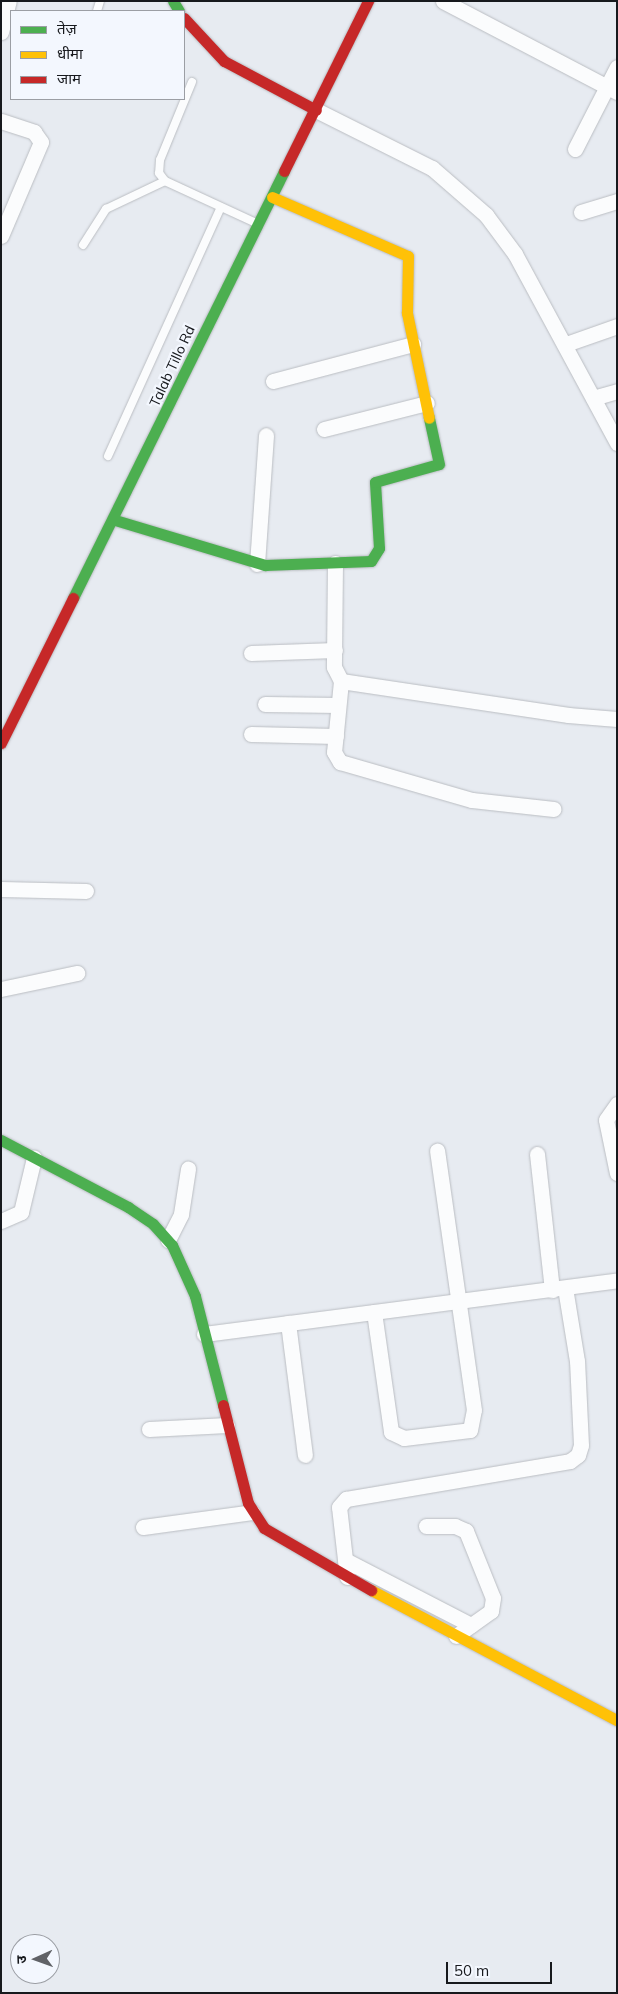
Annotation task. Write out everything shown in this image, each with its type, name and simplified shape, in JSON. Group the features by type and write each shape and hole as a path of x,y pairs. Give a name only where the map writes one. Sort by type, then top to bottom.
{"street":[{"path":"1,32 9,1"},
{"name":"Talab Tillo Rd","path":"1,743 115,520 368,1"},
{"path":"443,1 612,90"},
{"path":"185,19 224,61 432,168 468,196 506,240 566,344 617,443"},
{"path":"575,150 612,90 617,68"},
{"path":"1,121 34,132 41,142 1,236"},
{"path":"115,520 257,564 371,561 378,556 376,480 439,464 407,313 410,260 405,252 272,197"},
{"path":"581,212 617,201"},
{"path":"566,344 617,326"},
{"path":"273,381 413,344"},
{"path":"594,398 617,391"},
{"path":"324,429 427,403"},
{"path":"257,564 266,434"},
{"path":"335,563 334,673 341,681 552,713 617,719"},
{"path":"251,653 335,650"},
{"path":"341,681 335,756 340,762 373,774 472,800 554,809"},
{"path":"265,704 338,705"},
{"path":"251,734 336,736"},
{"path":"1,889 86,891"},
{"path":"1,989 77,973"},
{"path":"617,1104 606,1120 617,1172"},
{"path":"1,1140 172,1234"},
{"path":"374,1312 388,1428 404,1438 470,1430 474,1418 460,1301 436,1151"},
{"path":"346,1568 339,1507 346,1499 570,1461 578,1455 581,1444 577,1360 559,1289 537,1154"},
{"path":"1,1220 20,1212 34,1158"},
{"path":"188,1169 172,1234 204,1334 252,1512 277,1539 346,1568 464,1630 617,1720"},
{"path":"204,1334 617,1280"},
{"path":"288,1323 305,1455"},
{"path":"149,1429 227,1425"},
{"path":"143,1527 252,1512"},
{"path":"426,1526 455,1526 469,1535 494,1602 491,1612 464,1630"}],"lane":[{"path":"185,99 192,82"},
{"path":"185,100 160,160 159,173 165,181 258,224"},
{"path":"83,245 106,209 165,181"},
{"path":"108,456 221,207"}],"traffic: fast":[{"path":"173,1 178,10"},
{"path":"73,598 284,171"},
{"path":"115,520 265,565 371,561 379,548 375,482 439,464 429,418"},
{"path":"1,1140 128,1207 153,1224 172,1245 195,1296 223,1405"}],"traffic: slow":[{"path":"272,197 408,256 407,313 429,418"},
{"path":"371,1590 617,1720"}],"traffic: jam":[{"path":"284,171 368,1"},
{"path":"185,19 224,61 316,110"},
{"path":"1,743 73,598"},
{"path":"223,1405 248,1503 264,1528 371,1590"}]}
